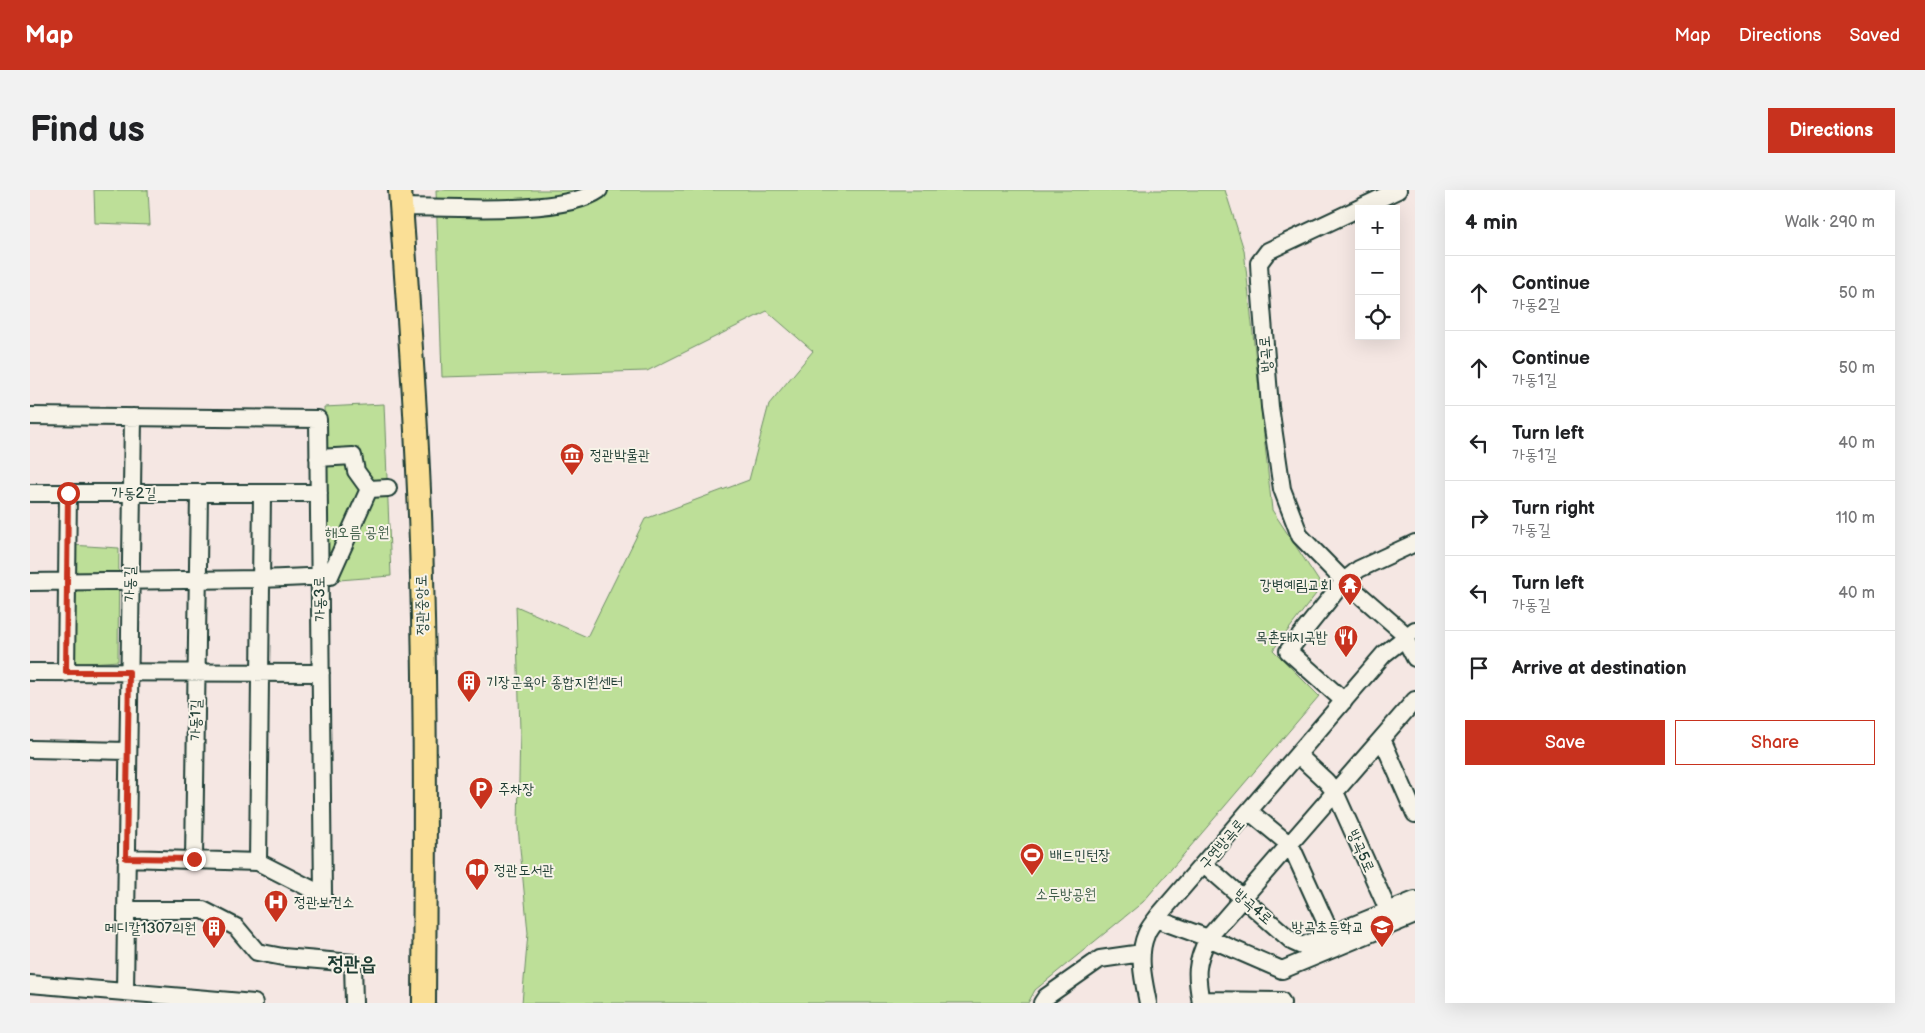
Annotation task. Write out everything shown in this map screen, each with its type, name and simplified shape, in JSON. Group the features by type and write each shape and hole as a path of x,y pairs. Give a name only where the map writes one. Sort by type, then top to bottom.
{"highway":[{"name":"정관중앙로","path":"400,194 422,576 425,800 424,1003"}],"street":[{"name":"정관중앙로","path":"400,194 550,206 593,195 599,190"},
{"name":"방곡로","path":"1398,190 1268,251 1259,263 1270,408 1282,489 1300,536 1344,581 1408,634"},
{"name":"가동3로","path":"30,416 318,419 323,895 258,862"},
{"name":"가동길","path":"124,992 133,417"},
{"path":"318,458 353,456 356,472 369,489"},
{"path":"369,489 388,488"},
{"path":"30,582 330,576 369,489"},
{"name":"가동2길","path":"30,493 319,492"},
{"path":"66,672 68,493"},
{"path":"198,580 199,493"},
{"path":"126,858 258,862 262,493"},
{"path":"1344,701 1288,651 1344,581 1359,569 1415,543"},
{"name":"가동1길","path":"194,859 198,580"},
{"path":"1408,634 1415,658"},
{"name":"구연방곡로","path":"1148,1003 1142,953 1146,935 1156,919 1384,654 1408,634"},
{"path":"30,672 321,673"},
{"path":"1282,1003 1281,1001 1201,1001 1196,978 1198,965 1208,938 1415,700"},
{"path":"1382,739 1415,814"},
{"path":"30,749 128,751"},
{"name":"방곡5로","path":"1298,755 1335,792 1388,910"},
{"path":"1250,812 1290,845 1331,934"},
{"name":"방곡4로","path":"1204,864 1293,942 1302,946 1415,900"},
{"path":"126,910 203,910 236,927 257,952 283,957 353,963 354,1003"},
{"path":"1156,919 1208,938 1282,970 1415,915"},
{"path":"1042,1003 1046,997 1100,959 1142,953"},
{"path":"30,984 254,1003"}],"green space":[{"path":"94,190 148,190 150,225 95,223"},
{"name":"소두방공원","path":"436,190 1225,190 1244,250 1272,510 1322,586 1273,650 1319,696 1143,902 1035,990 1028,1003 522,1003 528,933 518,827 520,730 516,606 587,637 645,519 749,480 769,404 813,351 767,311 647,371 442,377"},
{"name":"해오름 공원","path":"384,404 391,576 326,581 324,407"},
{"path":"71,545 119,548 118,661 75,664 70,659"}],"place":[{"name":"정관박물관","path":"572,476"},
{"name":"강변예림교회","path":"1350,606"},
{"name":"목촌돼지국밥","path":"1346,658"},
{"name":"기장군육아 종합지원센터","path":"469,703"},
{"name":"주차장","path":"481,810"},
{"name":"배드민턴장","path":"1032,876"},
{"name":"정관도서관","path":"477,891"},
{"name":"정관보건소","path":"276,923"},
{"name":"방곡초등학교","path":"1382,948"},
{"name":"메디칼1307의원","path":"214,949"}],"district":[{"name":"정관읍","path":"352,964"}],"route":[{"path":"68,493 66,672 129,672 126,858 194,859"}]}
